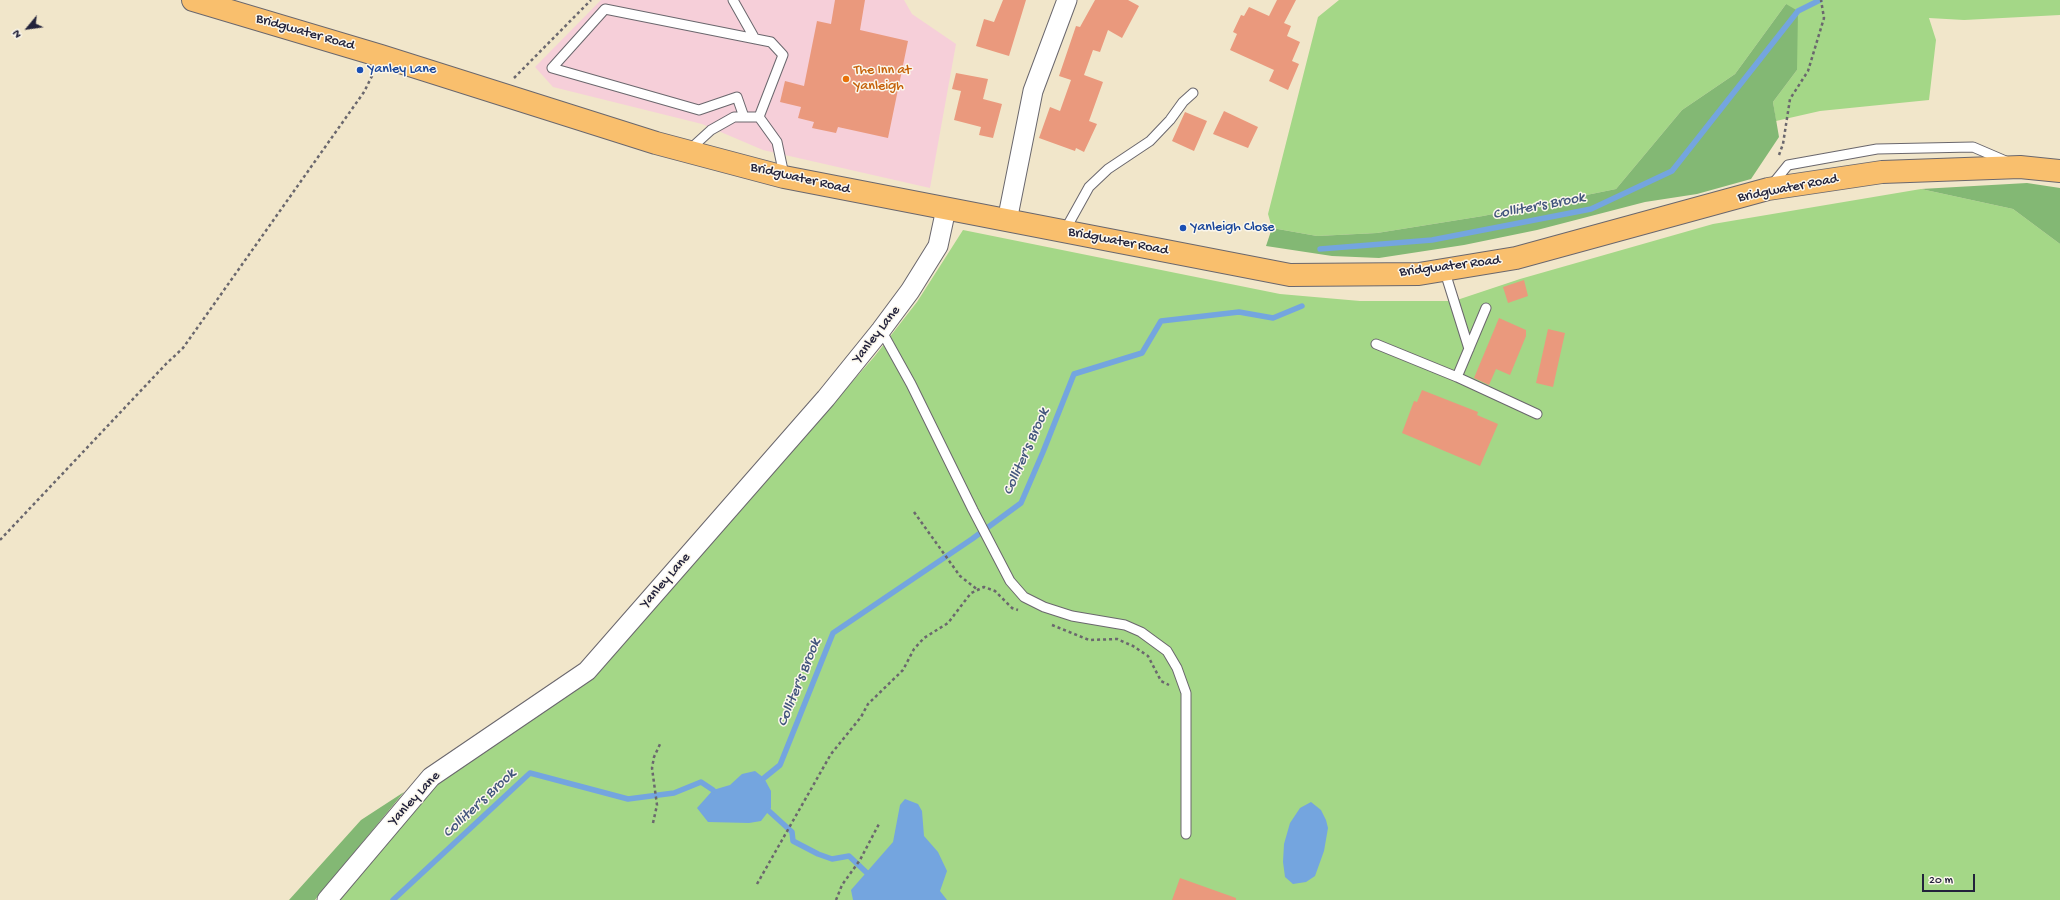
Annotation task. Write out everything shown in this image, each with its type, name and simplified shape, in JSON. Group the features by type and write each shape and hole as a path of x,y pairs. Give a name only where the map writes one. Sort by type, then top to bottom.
{"highway":[{"name":"Bridgwater Road","path":"192,0 381,56 498,94 688,151 784,177 1290,275 1419,274 1516,258 1768,189 1882,172 2020,167 2060,171"}],"street":[{"path":"1007,221 1033,91 1067,0"},
{"name":"Yanley Lane","path":"327,900 431,777 587,671 826,398 881,330 910,291 938,246 946,209"}],"lane":[{"path":"733,0 755,39"},
{"path":"744,117 737,96 699,110 552,68 605,9 771,42 783,55 759,117"},
{"path":"1064,232 1089,188 1108,169 1150,141 1170,120 1182,102 1193,93"},
{"path":"688,151 710,130 734,118 759,117"},
{"path":"759,117 776,142 784,177"},
{"path":"1444,270 1469,348"},
{"path":"1457,377 1486,308"},
{"path":"881,330 911,384 972,510 1010,581 1024,597 1044,607 1072,616 1124,625 1141,632 1167,650 1177,668 1186,693 1186,834"},
{"path":"1376,344 1457,377 1537,414"}],"path":[{"path":"498,94 591,0"},
{"path":"1778,159 1783,144 1790,99 1808,71 1824,18 1821,0"},
{"path":"0,540 166,364 183,348 364,92 381,56"},
{"path":"914,512 960,576 978,590"},
{"path":"757,884 831,754 868,704 903,670 914,649 924,638 948,623 971,593 984,587 995,591 1012,608 1023,613"},
{"path":"1047,624 1089,640 1118,638 1148,656 1161,681 1172,687"},
{"path":"653,823 657,805 653,787 652,768 654,757 660,742"},
{"path":"836,900 842,885 860,860 880,822"}],"shaded area":[{"path":"601,0 904,0 912,14 956,44 930,188 763,150 702,124 553,87 535,67"}],"green space":[{"path":"1339,0 2060,0 2060,15 1964,20 1929,18 1936,40 1929,100 1820,111 1776,121 1773,102 1797,70 1786,4 1735,74 1682,110 1616,189 1483,216 1377,233 1317,236 1272,228 1268,214 1318,17"},
{"path":"1786,4 1798,11 1797,70 1773,102 1779,137 1751,179 1697,194 1645,202 1537,230 1464,245 1379,258 1332,256 1266,246 1272,228 1317,236 1377,233 1483,216 1616,189 1682,110 1735,74"},
{"path":"2027,183 2060,188 2060,244 2013,209 1921,189"},
{"path":"1921,189 2013,209 2060,244 2060,900 338,900 438,782 587,683 874,357 917,302 963,230 1280,294 1360,301 1454,301 1520,279 1713,224"},
{"path":"404,792 315,900 289,900 361,820"}],"water":[{"path":"755,771 764,778 771,791 771,808 761,821 749,823 708,822 697,808 713,790 730,785 742,774"},
{"path":"905,799 918,804 922,811 924,836 938,852 947,871 940,891 947,900 853,900 851,890 893,842 900,805"},
{"path":"1311,802 1321,810 1326,820 1328,828 1324,851 1315,876 1306,882 1293,884 1285,877 1283,862 1284,844 1290,823 1300,808"}],"building":[{"path":"835,0 865,0 860,30 908,41 888,138 838,127 836,133 812,128 814,122 798,118 801,107 780,102 785,81 804,86 817,21 831,24"},
{"path":"1003,0 1026,0 1009,56 976,46 984,19 994,22"},
{"path":"1095,0 1128,0 1139,6 1122,38 1108,30 1100,52 1093,50 1084,75 1103,82 1089,121 1097,124 1084,152 1076,148 1075,151 1039,138 1050,107 1060,111 1071,80 1059,76 1076,26 1080,27"},
{"path":"1277,0 1296,0 1284,23 1291,26 1287,36 1300,42 1292,61 1299,64 1288,90 1269,81 1274,70 1230,50 1237,34 1233,32 1241,15 1244,16 1249,7 1269,16"},
{"path":"956,73 988,79 983,99 1002,104 993,138 979,135 981,127 954,120 961,91 952,89"},
{"path":"1224,111 1258,127 1248,148 1213,134"},
{"path":"1185,112 1207,121 1194,151 1172,141"},
{"path":"1524,280 1528,296 1508,303 1503,287"},
{"path":"1499,318 1526,330 1526,336 1510,375 1496,369 1489,385 1474,378"},
{"path":"1548,329 1565,333 1553,387 1536,383"},
{"path":"1422,390 1478,412 1477,415 1498,424 1480,466 1402,433 1414,401 1417,402"},
{"path":"1180,878 1236,898 1236,900 1172,900"}],"waterway":[{"name":"Colliter's Brook","path":"1320,249 1432,240 1591,209 1672,171 1798,11 1820,0"},
{"name":"Colliter's Brook","path":"764,778 780,765 833,633 972,539 1021,503 1074,374 1142,353 1161,321 1239,312 1273,318 1302,306"},
{"name":"Colliter's Brook","path":"393,900 530,773 628,799 674,793 701,782 713,790"},
{"path":"769,811 792,832 793,841 818,854 832,859 849,856 867,873"}],"place":[{"name":"Yanley Lane","path":"360,70"},
{"name":"The Inn at Yanleigh","path":"846,79"},
{"name":"Yanleigh Close","path":"1183,228"}]}
